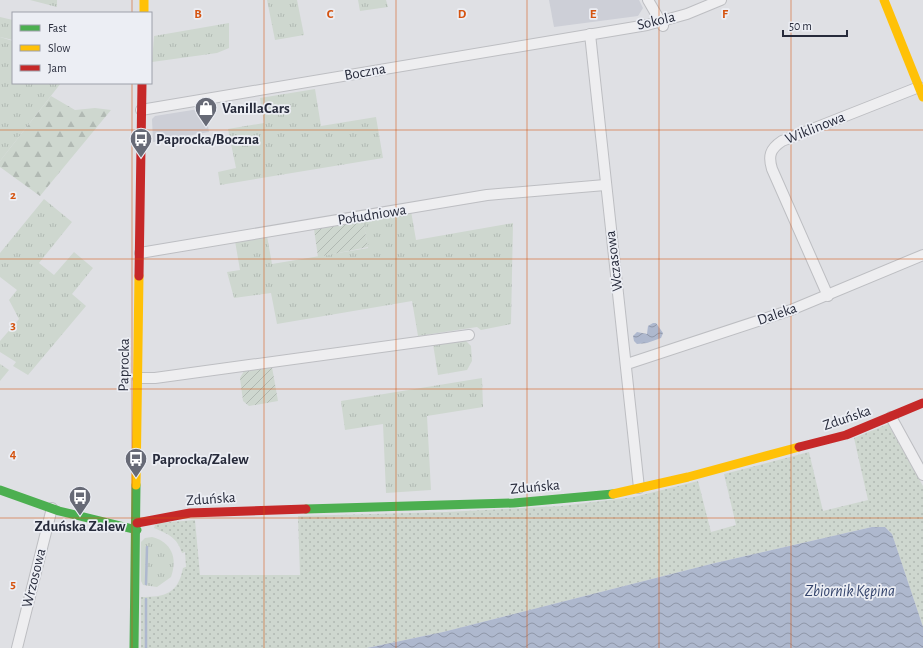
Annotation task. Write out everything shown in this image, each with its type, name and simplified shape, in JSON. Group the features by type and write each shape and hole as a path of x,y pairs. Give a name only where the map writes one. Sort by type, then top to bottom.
{"street":[{"path":"144,0 144,12"},
{"path":"648,0 662,24"},
{"name":"Sokola","path":"590,34 662,24 721,0"},
{"path":"884,0 920,82 923,97"},
{"name":"Boczna","path":"141,110 590,34"},
{"name":"Wczasowa","path":"590,34 605,185 627,364 639,488"},
{"name":"Wiklinowa","path":"828,296 772,169 770,153 774,146 782,141 920,82"},
{"name":"Paprocka","path":"134,648 137,527 142,84"},
{"name":"Południowa","path":"140,253 497,194 605,185"},
{"name":"Daleka","path":"627,364 791,310 828,296 923,255"},
{"path":"138,378 155,378 262,365 469,335"},
{"name":"Zduńska","path":"0,490 99,522 137,527 190,513 514,503 613,494 846,435 923,403"},
{"path":"891,417 923,475"},
{"name":"Wrzosowa","path":"17,648 52,508"}],"shaded area":[{"path":"549,0 639,0 643,8 638,16 554,27"},
{"path":"205,108 209,132 153,142 152,119 155,116"}],"green space":[{"path":"30,0 57,0 57,7"},
{"path":"267,0 297,0 304,35 275,40"},
{"path":"358,0 386,0 388,7 360,11"},
{"path":"0,17 12,20 12,40 0,37"},
{"path":"229,23 229,48 217,53 152,62 154,36"},
{"path":"0,37 12,41 12,84 60,84 0,161"},
{"path":"315,89 321,126 376,117 383,158 220,185 218,172 236,168 228,129 264,123 260,98"},
{"path":"51,96 75,110 95,108 111,110 40,196 0,167 0,161"},
{"path":"44,199 72,222 39,263 54,275 74,252 93,268 72,294 86,306 28,375 13,366 16,362 0,352 0,341 19,319 9,300 17,290 0,277 0,253"},
{"path":"411,211 416,240 513,223 511,324 481,330 477,327 418,336 412,301 277,324 271,293 234,298 227,272 240,270 235,241 267,236 272,264 368,248 363,220"},
{"path":"363,220 368,247 318,257 314,229"},
{"path":"464,339 471,346 472,361 467,370 438,375 433,344"},
{"path":"0,364 9,370 0,381"},
{"path":"272,367 278,401 249,406 243,401 240,378 244,371"},
{"path":"482,378 483,407 427,416 431,490 386,493 383,424 345,430 341,401"},
{"path":"888,424 923,486 923,627 892,534 885,527 872,527 711,564 443,632 367,648 141,648 141,597 164,595 174,589 181,577 183,568 186,567 185,552 182,553 175,540 164,532 154,528 155,525 159,523 195,520 200,575 300,575 298,516 446,512 561,506 634,497 698,481 711,532 736,525 724,474 809,452 823,511 868,500 854,438"},
{"path":"152,537 159,539 168,547 171,551 174,563 171,577 157,587 143,585 141,581 141,542 145,538"}],"water":[{"path":"656,323 663,333 661,338 647,343 637,344 634,341 633,336 637,332 647,334 648,326"},
{"name":"Zbiornik Kępina","path":"872,527 885,527 892,534 923,627 923,648 367,648 443,632 711,564"}],"waterway":[{"path":"146,584 147,547"},
{"path":"146,599 146,648"}],"traffic: fast":[{"path":"134,648 136,485"},
{"path":"0,490 59,511 137,530"},
{"path":"306,509 514,503 613,494"}],"traffic: slow":[{"path":"144,0 144,12"},
{"path":"884,0 923,97"},
{"path":"136,485 139,276"},
{"path":"613,494 688,477 799,447"}],"traffic: jam":[{"path":"139,276 142,84"},
{"path":"799,447 846,435 923,403"},
{"path":"137,523 190,513 306,509"}],"place":[{"name":"VanillaCars","path":"206,128"},
{"name":"Paprocka/Boczna","path":"141,158"},
{"name":"Paprocka/Zalew","path":"136,478"},
{"name":"Zduńska Zalew","path":"80,516"}]}
